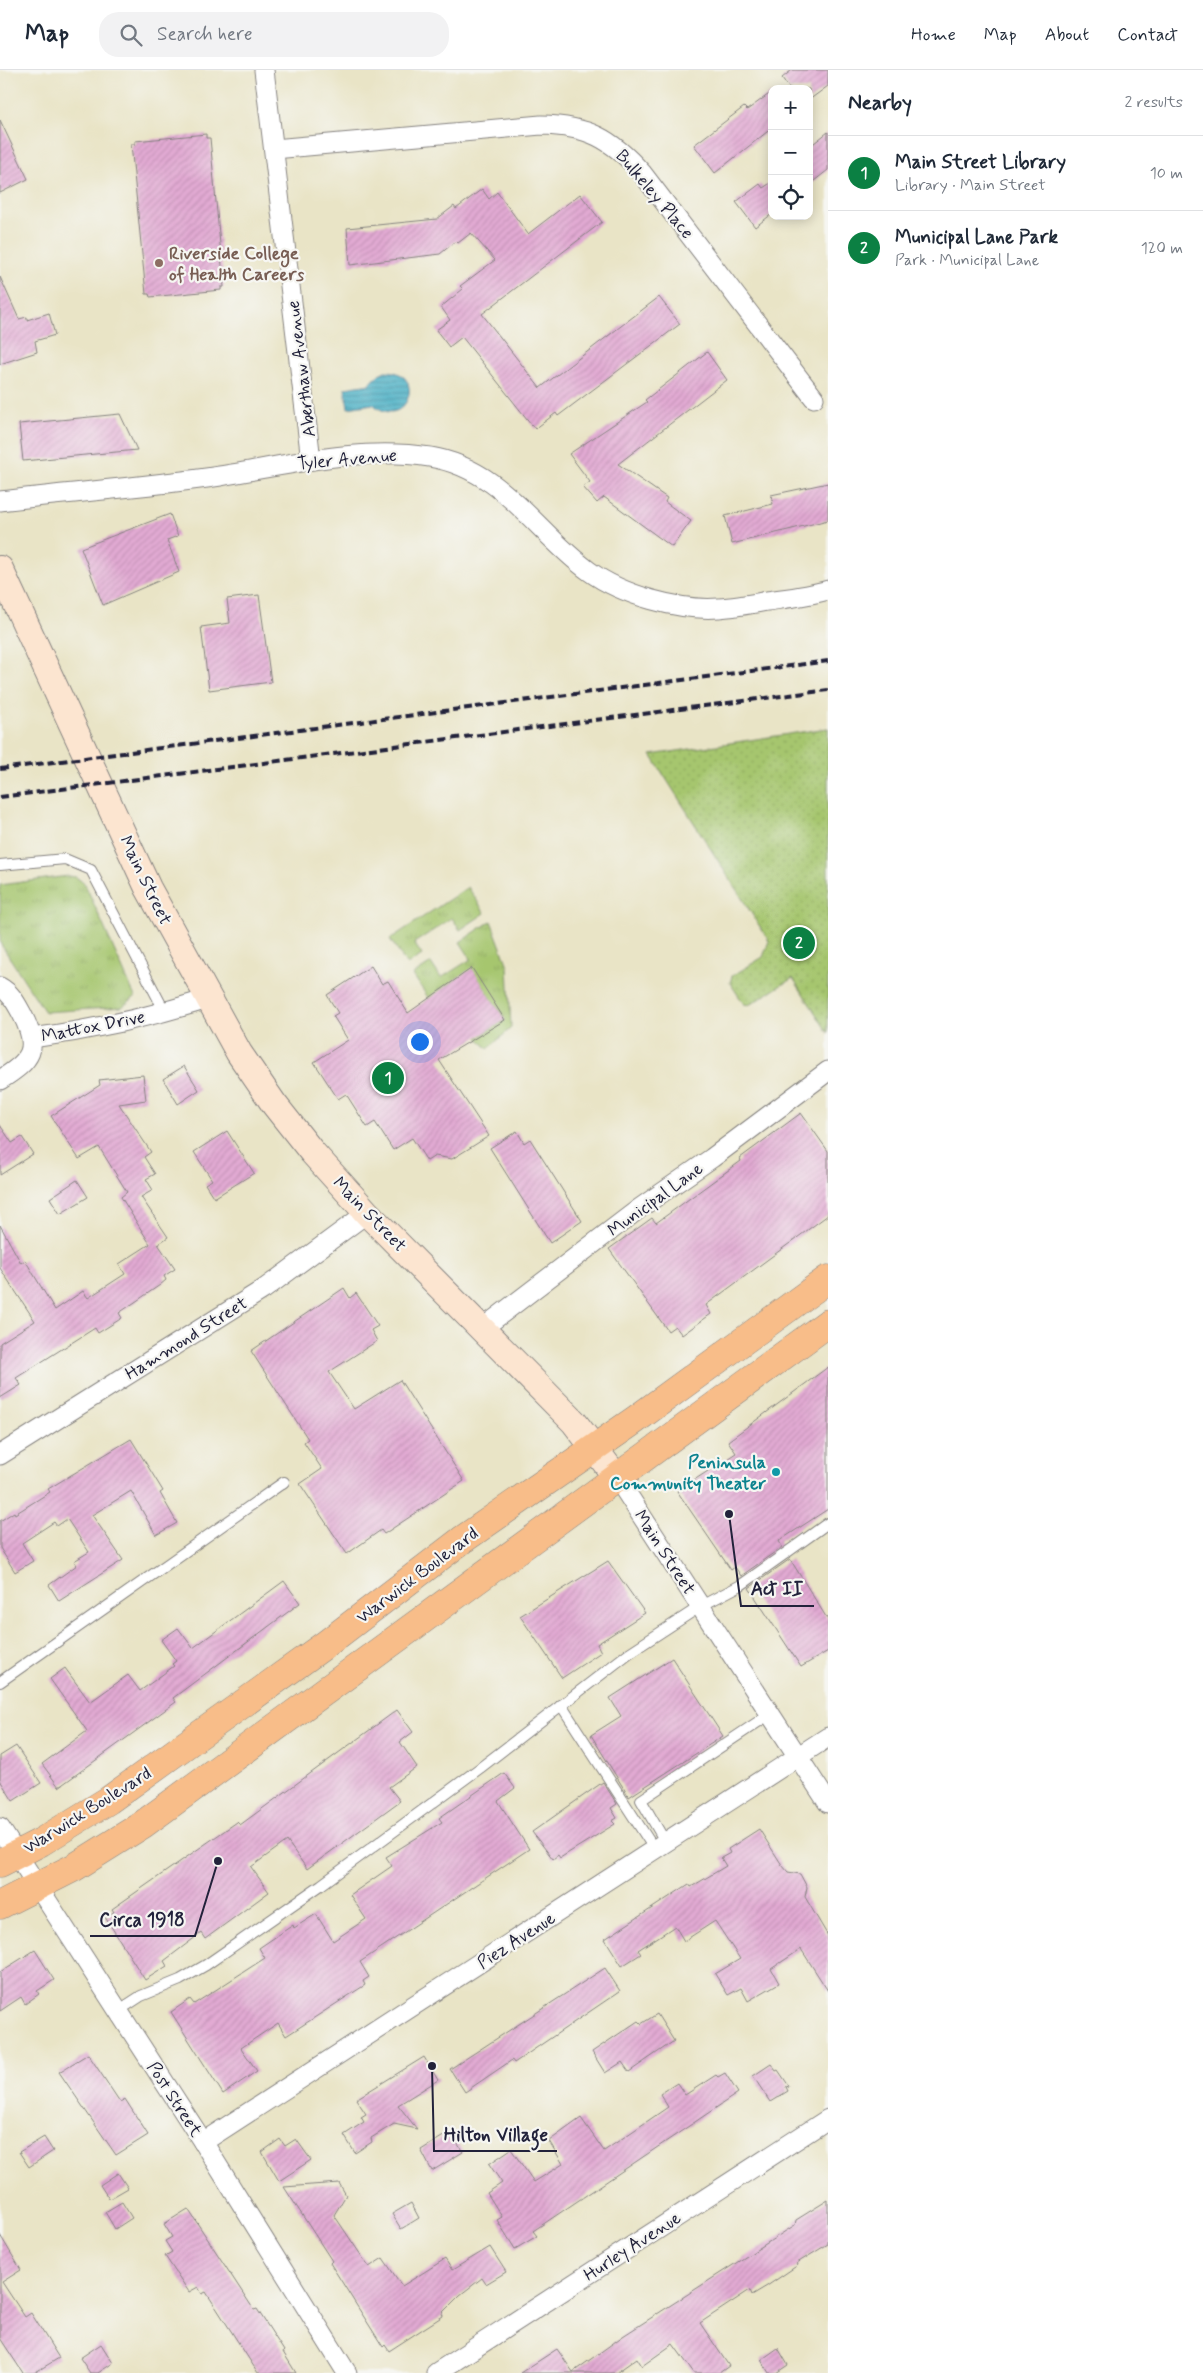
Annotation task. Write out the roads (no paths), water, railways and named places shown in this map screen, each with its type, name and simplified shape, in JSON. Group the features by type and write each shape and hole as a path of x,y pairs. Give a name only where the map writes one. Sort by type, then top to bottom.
{"main road":[{"name":"Main Street","path":"0,568 148,888 239,1053 274,1104 312,1152 367,1213 574,1422 617,1478"},
{"name":"Warwick Boulevard","path":"9,1859 109,1800 326,1644 462,1540 594,1448 828,1279"},
{"path":"0,1905 75,1867 142,1825 828,1323"}],"street":[{"name":"Aberthaw Avenue","path":"264,70 311,460"},
{"name":"Bulkeley Place","path":"274,149 542,125 576,128 595,134 613,144 642,173 814,398"},
{"name":"Tyler Avenue","path":"0,502 218,476 311,460 385,452 432,458 475,472 512,499 590,571 628,592 668,604 717,608 812,595 828,590"},
{"path":"0,987 15,1000 31,1031 32,1038"},
{"name":"Mattox Drive","path":"0,1080 23,1063 30,1051 32,1038 93,1030 208,999"},
{"name":"Municipal Lane","path":"482,1328 640,1208 712,1158 828,1071"},
{"name":"Hammond Street","path":"0,1455 264,1289 367,1213"},
{"name":"Main Street","path":"617,1478 828,1803"},
{"name":"Piez Avenue","path":"203,2142 828,1737"},
{"name":"Post Street","path":"0,1828 9,1859 38,1887 203,2142 347,2373"},
{"name":"Hurley Avenue","path":"436,2373 828,2119"}],"lane":[{"path":"0,865 65,859 91,870 165,1012"},
{"path":"0,1682 284,1482"},
{"path":"118,2011 141,1996 180,1980 206,1965 329,1879 480,1768 629,1653 701,1606 742,1585 828,1523"},
{"path":"561,1705 660,1846"},
{"path":"660,1846 641,1800 770,1714"}],"water":[{"path":"385,371 398,373 406,380 409,389 408,398 403,406 395,411 385,411 373,404 348,408 345,388 370,384 379,374"}],"railway":[{"path":"0,769 828,661"},
{"path":"0,797 828,690"}],"place":[{"name":"Riverside College of Health Careers","path":"159,263"},
{"name":"Municipal Lane Park","path":"799,943"},
{"name":"Main Street Library","path":"388,1078"},
{"name":"Peninsula Community Theater","path":"776,1472"},
{"name":"Act II","path":"729,1514"},
{"name":"Circa 1918","path":"218,1861"},
{"name":"Hilton Village","path":"432,2066"}]}
